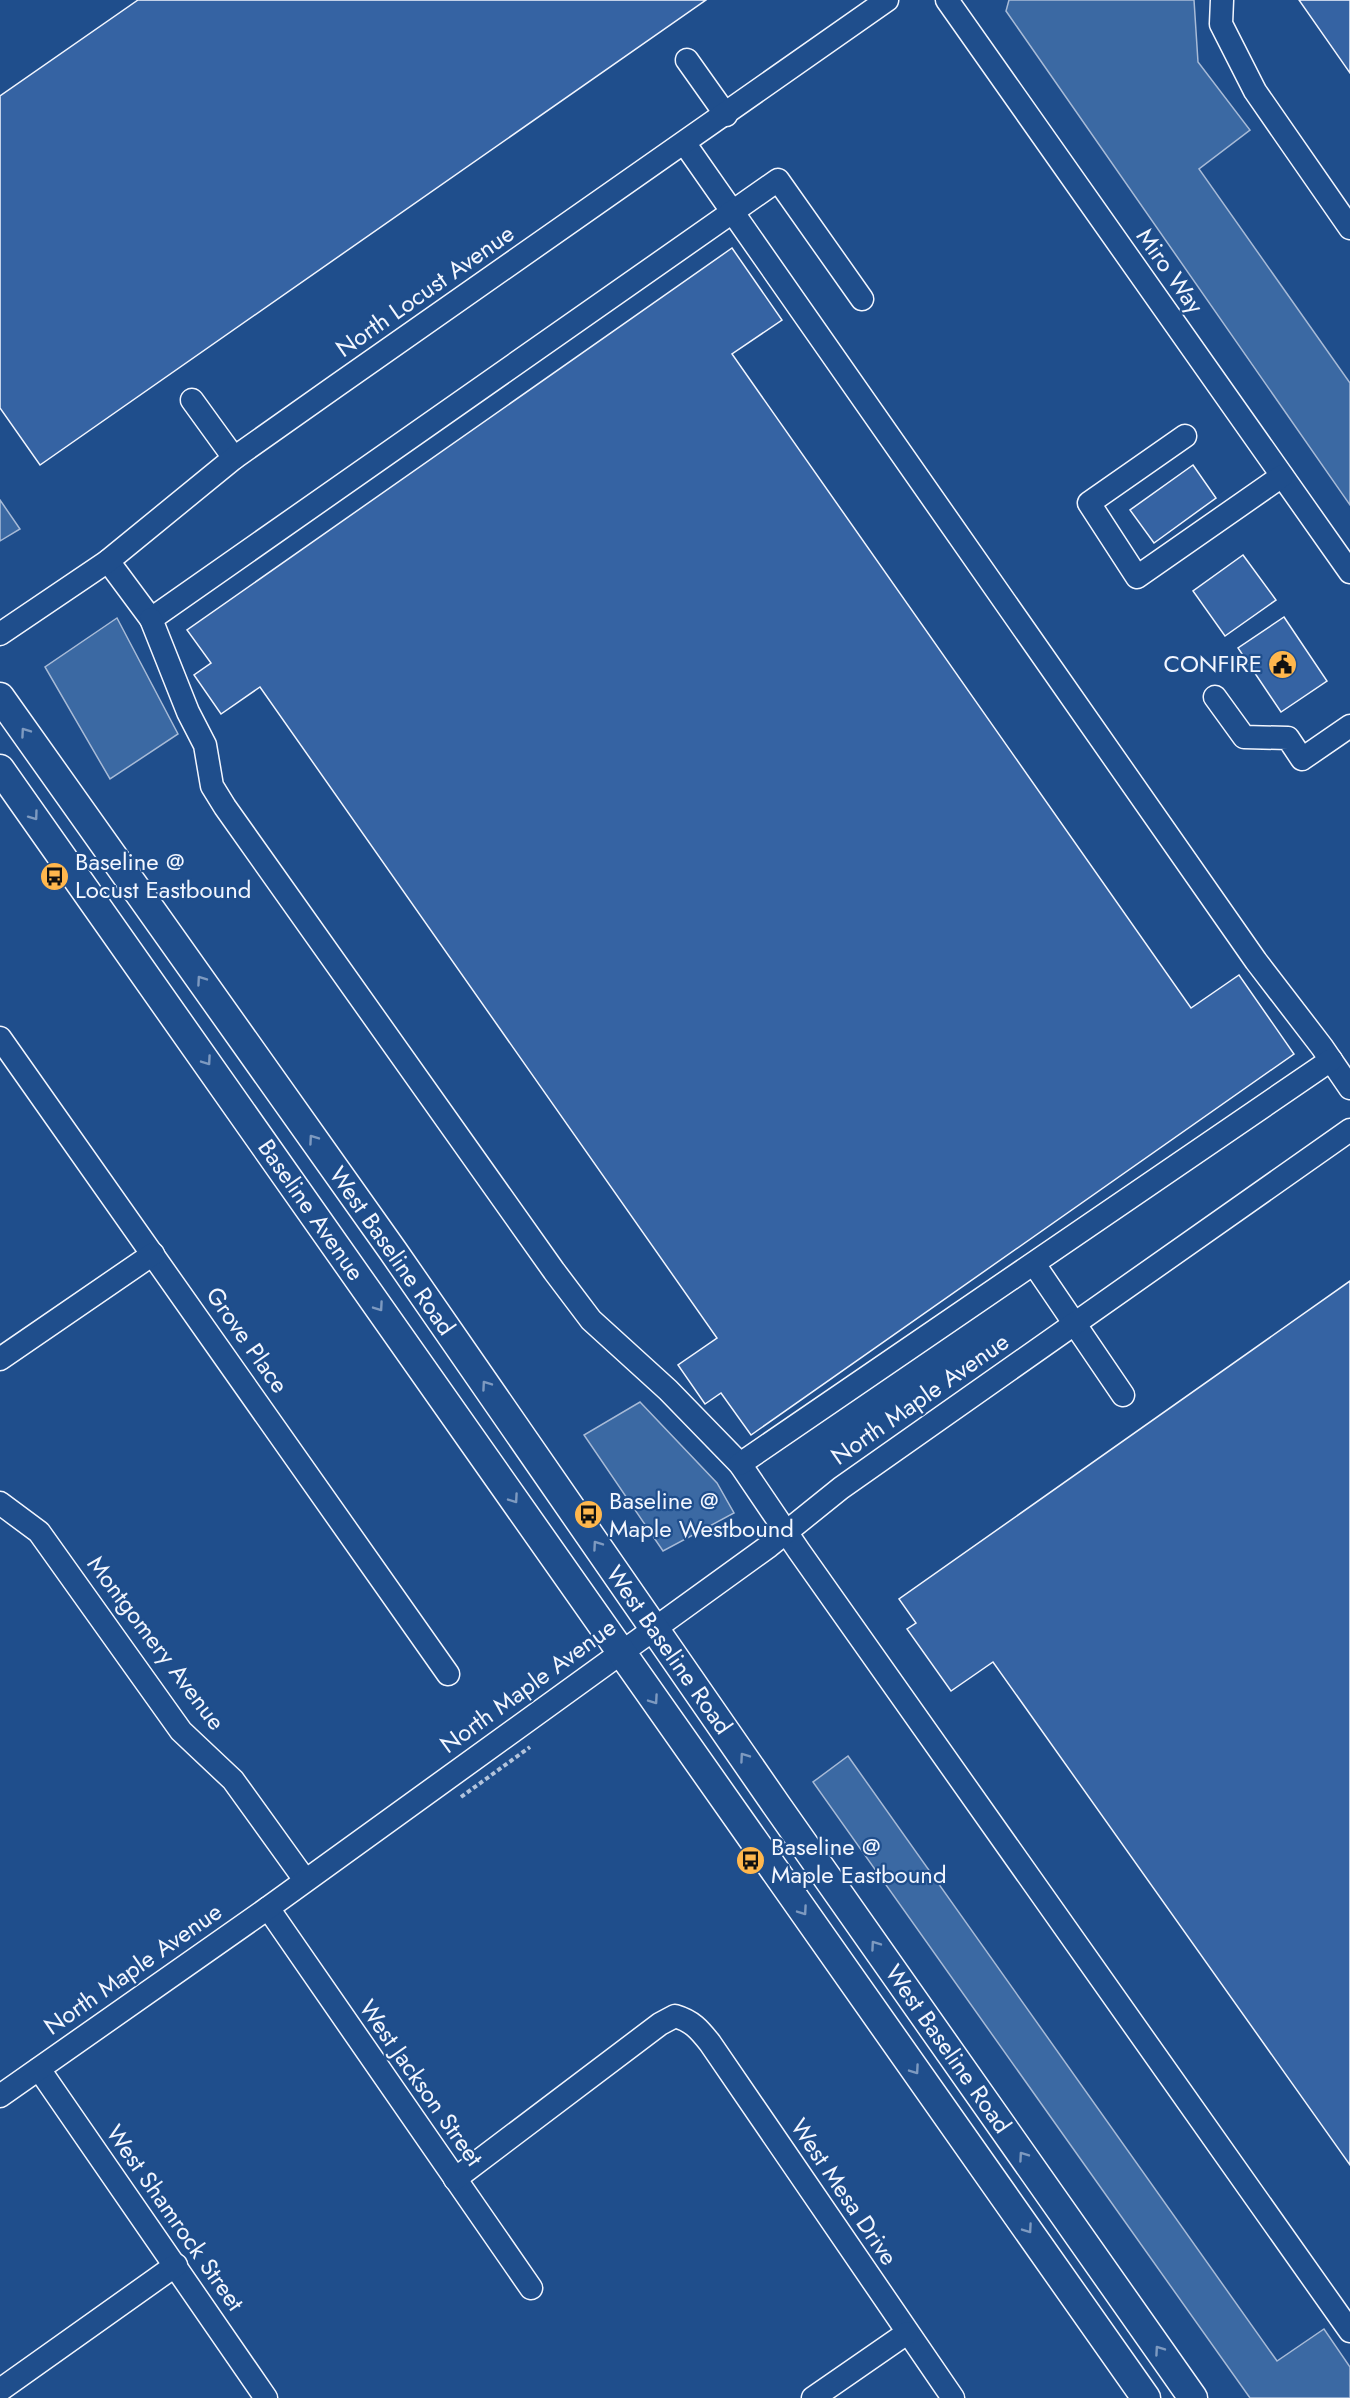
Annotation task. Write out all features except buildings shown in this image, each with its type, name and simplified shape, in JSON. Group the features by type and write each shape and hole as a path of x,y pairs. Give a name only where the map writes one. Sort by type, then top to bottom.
{"main road":[{"name":"West Baseline Road","path":"0,697 393,1251 1193,2398"},
{"name":"Baseline Avenue","path":"0,769 621,1652"},
{"name":"West Baseline Road","path":"621,1652 1146,2398"}],"street":[{"name":"North Locust Avenue","path":"0,634 108,561 234,458 685,144 887,0"},
{"name":"Miro Way","path":"947,0 1350,572"},
{"path":"1222,0 1221,24 1255,91 1350,228"},
{"path":"687,60 726,115"},
{"path":"685,144 1235,932 1350,1088"},
{"path":"151,619 778,180 862,299"},
{"path":"192,400 234,458"},
{"path":"1185,436 1089,503 1137,577 1282,476"},
{"path":"108,561 151,619 188,712 205,745 212,786 232,817 591,1320 668,1390 740,1464 1350,2331"},
{"path":"1215,697 1244,737 1288,738 1302,759 1350,726"},
{"name":"Grove Place","path":"0,1038 448,1674"},
{"path":"740,1464 1331,1060"},
{"name":"North Maple Avenue","path":"0,2096 268,1908 787,1532 841,1488 1350,1130"},
{"path":"0,1359 153,1254"},
{"path":"1034,1264 1123,1395"},
{"name":"Montgomery Avenue","path":"0,1503 39,1532 181,1731 233,1780 305,1880"},
{"name":"West Jackson Street","path":"268,1908 531,2288"},
{"name":"West Mesa Drive","path":"455,2179 660,2024 675,2016 686,2019 697,2026 710,2043 953,2398"},
{"name":"West Shamrock Street","path":"39,2069 177,2265 266,2398"},
{"path":"0,2390 177,2265"},
{"path":"813,2398 907,2333"}],"water":[{"path":"1009,0 1194,0 1198,62 1250,130 1199,169 1350,383 1350,505 1006,11"},
{"path":"0,500 20,529 0,541"},
{"path":"117,618 178,734 110,779 45,667"},
{"path":"640,1402 717,1483 734,1513 663,1551 584,1435"},
{"path":"848,1756 1277,2361 1324,2329 1350,2367 1350,2398 1250,2398 813,1782"}],"place":[{"name":"CONFIRE","path":"1283,664"},
{"name":"Baseline @ Locust Eastbound","path":"54,876"},
{"name":"Baseline @ Maple Westbound","path":"588,1515"},
{"name":"Baseline @ Maple Eastbound","path":"750,1861"}]}
